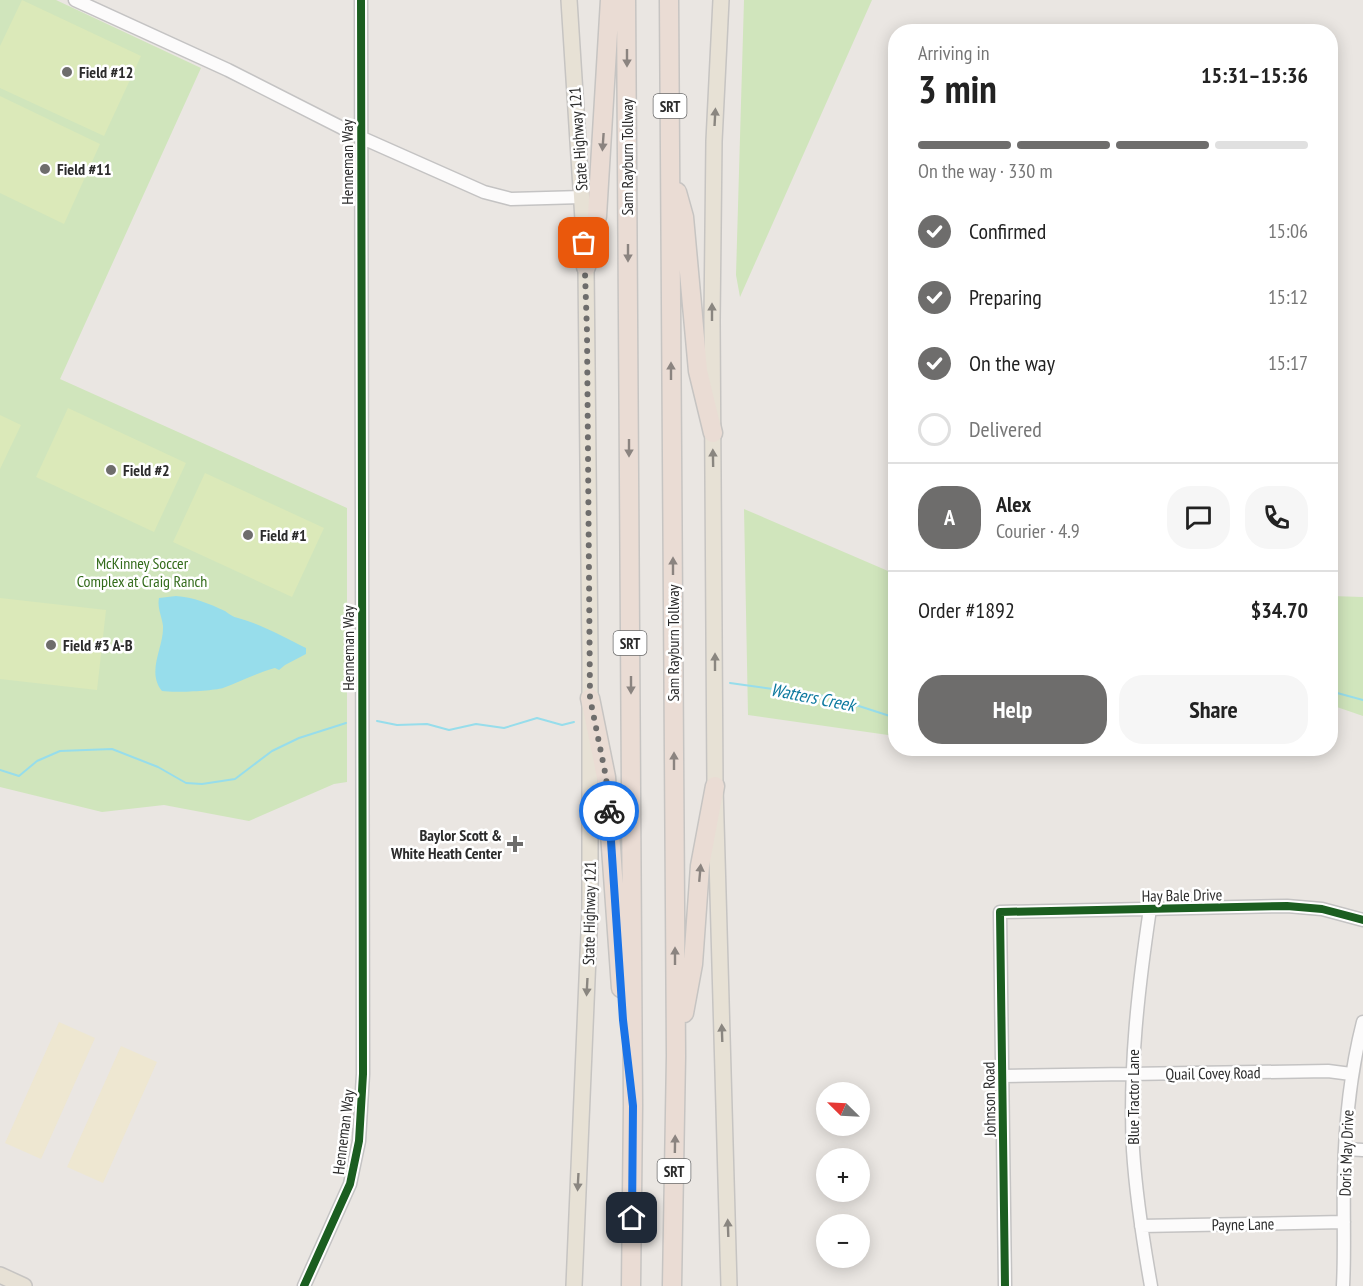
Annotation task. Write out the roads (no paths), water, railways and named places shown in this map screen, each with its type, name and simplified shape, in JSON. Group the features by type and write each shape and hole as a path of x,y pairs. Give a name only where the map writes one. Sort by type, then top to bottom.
{"highway":[{"path":"586,267 597,216 610,0"},
{"name":"Sam Rayburn Tollway","path":"626,0 633,1106 631,1286"},
{"name":"Sam Rayburn Tollway","path":"669,0 676,1056 672,1286"},
{"path":"670,165 684,217 698,371 713,433"},
{"path":"590,698 606,777 623,1020 633,1106"},
{"path":"676,1056 693,964 700,866 716,786"}],"main road":[{"name":"State Highway 121","path":"569,0 586,267 590,698 590,909 574,1286"},
{"path":"721,0 711,231 716,786 729,1286"},
{"path":"0,1275 24,1286"}],"street":[{"path":"75,0 228,70 360,137 484,192 511,199 582,197"},
{"name":"Henneman Way","path":"304,1286 350,1184 359,1141 363,1074 361,0"},
{"name":"Hay Bale Drive","path":"1000,912 1303,907 1341,913 1363,920"},
{"name":"Blue Tractor Lane","path":"1150,909 1137,993 1132,1074 1133,1148 1150,1286"},
{"name":"Johnson Road","path":"1000,912 1005,1286"},
{"name":"Doris May Drive","path":"1343,1286 1345,1149 1352,1074 1363,1022"},
{"name":"Quail Covey Road","path":"1002,1076 1328,1071 1352,1074"},
{"path":"1345,1149 1363,1149"},
{"name":"Payne Lane","path":"1141,1226 1344,1222"}],"water":[{"path":"176,596 207,603 234,617 264,627 306,648 306,654 279,670 275,668 268,670 223,688 162,691 156,676 163,634 159,598"}],"waterway":[{"name":"Watters Creek","path":"730,683 831,697 888,715"},
{"name":"Watters Creek","path":"1338,693 1363,700"},
{"name":"Watters Creek","path":"377,721 397,725 427,724 449,730 476,724 504,728 537,718 562,725 574,722"},
{"name":"Watters Creek","path":"0,770 19,776 37,761 60,751 112,749 158,767 186,783 202,784 235,779 272,751 299,738 346,723"}],"place":[{"name":"Field #12","path":"67,72"},
{"name":"Field #11","path":"45,169"},
{"name":"Field #2","path":"111,470"},
{"name":"Field #1","path":"248,535"},
{"name":"Field #3 A-B","path":"51,645"},
{"name":"Baylor Scott & White Heath Center","path":"515,844"}],"park label":[{"name":"McKinney Soccer Complex at Craig Ranch","path":"142,572"}]}
